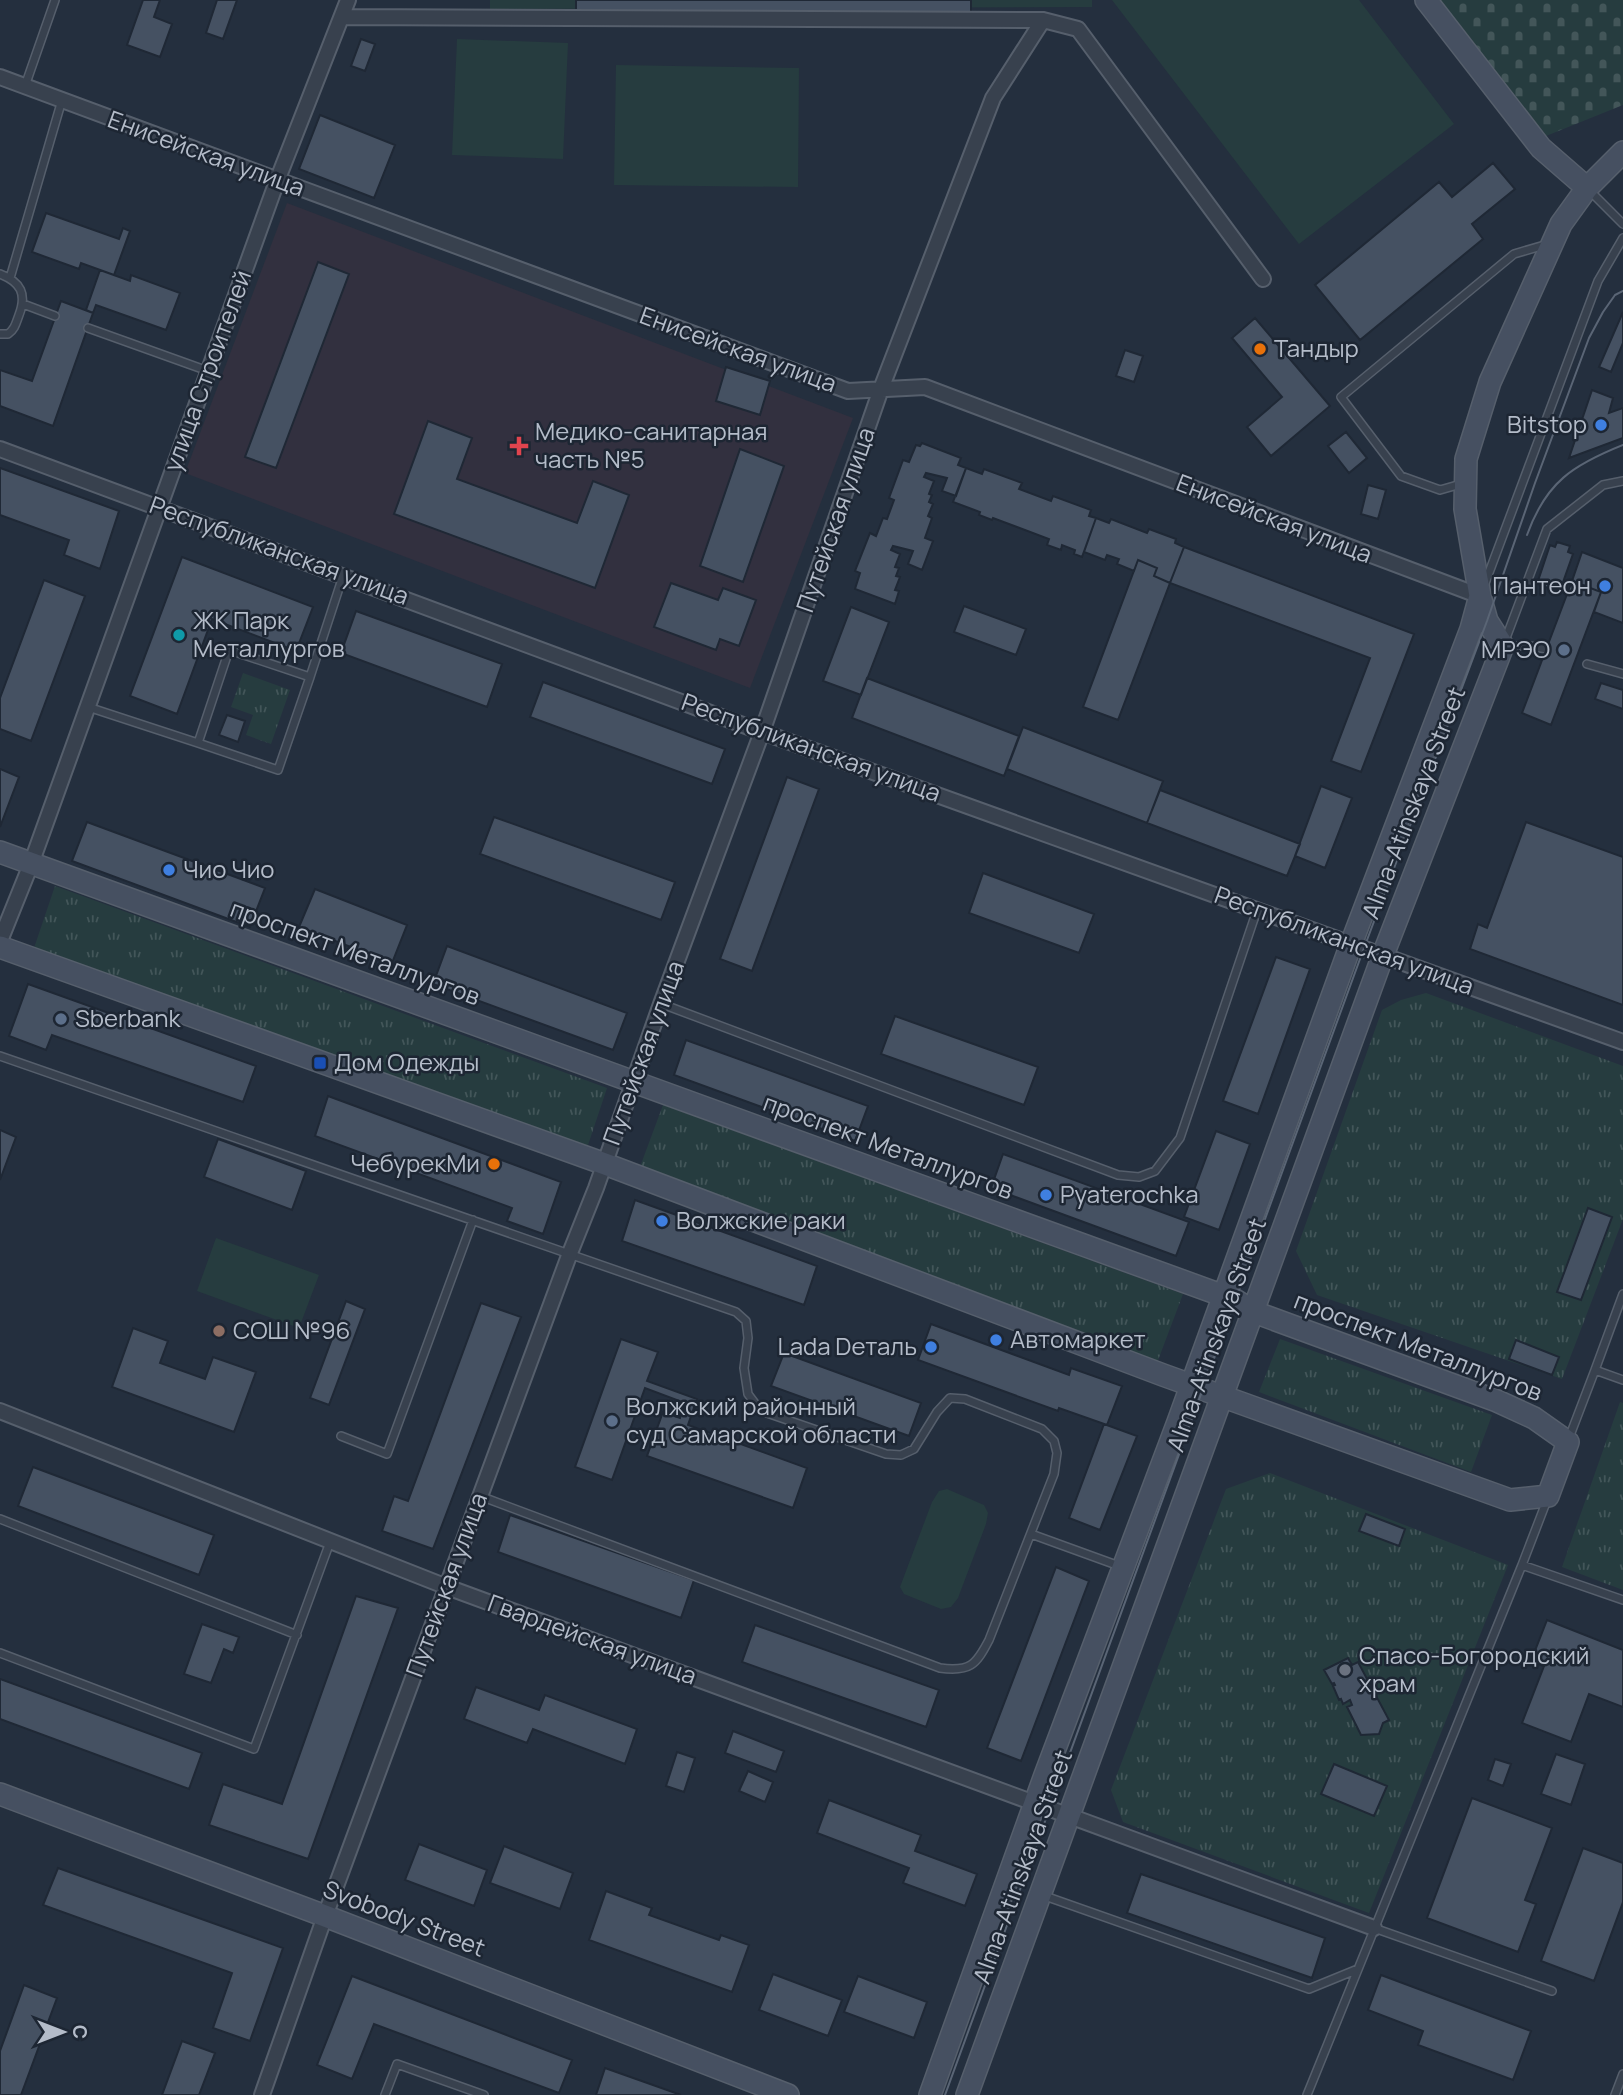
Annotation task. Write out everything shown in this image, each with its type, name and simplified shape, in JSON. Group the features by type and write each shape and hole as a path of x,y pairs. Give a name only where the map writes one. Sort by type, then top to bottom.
{"street":[{"name":"улица Строителей","path":"0,944 277,181 348,0"},
{"path":"1426,0 1541,148 1587,188"},
{"path":"343,17 1043,20 1078,29 1263,279"},
{"name":"Путейская улица","path":"262,2095 325,1916 605,1164 762,732 881,389 993,98 1043,20"},
{"name":"Енисейская улица","path":"0,77 848,391 925,387 1480,596"},
{"name":"Alma-Atinskaya Street","path":"967,2095 1383,955 1503,646 1488,621 1480,596 1465,509 1466,459 1490,382 1561,224 1587,188 1623,152"},
{"name":"Республиканская улица","path":"0,449 762,732 1623,1042"},
{"name":"Alma-Atinskaya Street","path":"930,2095 1351,944 1471,629 1480,596"},
{"name":"проспект Металлургов","path":"0,852 1235,1300 1254,1312 1497,1401 1534,1418 1568,1442"},
{"path":"0,944 605,1164 1510,1500 1548,1496 1568,1442"},
{"name":"Гвардейская улица","path":"0,1411 447,1587 1374,1928"},
{"name":"Svobody Street","path":"0,1794 788,2095"}],"lane":[{"path":"24,86 55,0"},
{"path":"10,278 62,100"},
{"path":"1587,188 1623,224"},
{"path":"1480,596 1598,281 1623,238"},
{"path":"1467,482 1440,490 1401,476 1341,397 1514,254 1552,243"},
{"path":"0,274 10,278 20,288 23,304 12,332 0,334"},
{"path":"23,304 55,316"},
{"path":"88,328 208,371"},
{"path":"1546,649 1503,646 1547,529 1603,485 1623,481"},
{"path":"86,706 278,770 343,575"},
{"path":"198,743 229,650 310,677"},
{"path":"1587,664 1623,674"},
{"path":"661,1004 1118,1175 1139,1177 1156,1171 1180,1138 1257,909"},
{"path":"0,1056 736,1312 746,1321 748,1338 744,1368 748,1394 766,1413 886,1454 901,1455 914,1449 936,1412 950,1398 965,1399 1042,1429 1054,1441 1057,1453 1054,1474 989,1640 979,1659 969,1667 957,1670 940,1668 480,1496"},
{"path":"341,1436 387,1454 473,1220"},
{"path":"1568,1442 1623,1294"},
{"path":"1595,1370 1623,1380"},
{"path":"1307,2095 1548,1496"},
{"path":"0,1519 297,1635"},
{"path":"1031,1534 1123,1567"},
{"path":"0,1653 254,1749 331,1541"},
{"path":"1522,1564 1623,1600"},
{"path":"1041,1895 1309,1989 1358,1969"},
{"path":"1374,1928 1552,1991"},
{"path":"385,2095 397,2064 484,2095"},
{"path":"1615,2095 1623,2074"}],"shaded area":[{"name":"Медико-санитарная часть №5","path":"287,203 853,418 750,688 185,473"}],"green space":[{"path":"490,0 1092,0 1092,7 490,9"},
{"path":"1112,0 1359,0 1454,124 1299,244"},
{"path":"1436,0 1623,0 1623,105 1541,138"},
{"path":"457,39 568,43 563,159 452,155"},
{"path":"616,65 799,68 798,187 614,185"},
{"path":"243,673 290,690 271,744 246,735 253,715 231,707"},
{"path":"55,886 607,1088 586,1151 34,948"},
{"path":"1426,993 1623,1066 1623,1219 1562,1379 1317,1295 1296,1251 1382,1010 1401,1000"},
{"path":"663,1105 1183,1294 1157,1363 637,1175"},
{"path":"216,1238 319,1275 299,1328 197,1291"},
{"path":"1280,1339 1492,1415 1471,1472 1259,1392"},
{"path":"1620,1402 1623,1403 1623,1590 1562,1567"},
{"path":"1270,1473 1508,1565 1369,1913 1123,1822 1111,1790 1226,1489"},
{"path":"947,1489 984,1505 988,1513 958,1598 951,1607 941,1609 904,1594 900,1587 932,1502 939,1491"}],"building":[{"path":"143,0 160,0 154,17 172,24 160,57 127,45"},
{"path":"217,0 237,0 223,39 206,33"},
{"path":"576,0 971,0 971,19 576,19"},
{"path":"361,39 375,44 365,71 351,66"},
{"path":"320,115 395,145 374,198 299,169"},
{"path":"1493,163 1515,189 1472,224 1483,239 1360,340 1315,285 1439,182 1452,197"},
{"path":"46,213 119,239 123,228 130,231 114,275 81,263 79,269 32,252"},
{"path":"318,262 349,274 276,468 245,457"},
{"path":"100,270 130,281 131,275 180,293 166,330 96,305 93,313 86,310"},
{"path":"61,301 93,313 53,426 0,406 0,370 32,381"},
{"name":"Bitstop","path":"1623,312 1623,343 1611,372 1599,367"},
{"path":"1255,318 1330,406 1271,456 1247,427 1282,397 1232,338"},
{"path":"1125,350 1143,356 1134,382 1116,376"},
{"path":"726,367 770,381 760,415 716,401"},
{"name":"Bitstop","path":"1592,390 1613,398 1609,413 1623,408 1623,438 1569,458"},
{"path":"428,421 472,438 457,479 577,523 593,481 629,495 595,588 394,514"},
{"path":"1346,432 1367,458 1349,473 1328,446"},
{"path":"922,443 961,458 958,465 966,468 956,496 942,491 947,478 926,473 924,477 934,481 929,494 932,495 929,502 933,504 928,516 932,518 925,538 933,541 922,570 908,564 913,551 893,546 891,550 900,554 895,567 899,568 896,576 900,577 895,590 899,591 895,604 855,589 860,573 855,571 870,533 876,536 883,518 887,519 894,500 889,498 903,460 909,462 916,445 920,446"},
{"path":"740,449 784,466 743,582 700,566"},
{"path":"0,468 119,511 100,569 64,555 69,540 0,515"},
{"path":"966,468 982,474 984,469 1022,483 1019,489 1051,501 1053,496 1091,510 1089,516 1096,518 1082,557 1074,554 1075,550 1062,545 1061,550 1047,545 1049,539 979,515 980,512 953,502"},
{"path":"1368,485 1386,490 1378,519 1361,514"},
{"path":"1096,518 1109,523 1111,519 1147,533 1149,529 1176,539 1175,543 1184,547 1170,583 1154,576 1157,568 1138,560 1134,571 1117,564 1119,559 1107,555 1105,560 1084,552"},
{"path":"1557,542 1570,546 1568,552 1573,554 1562,585 1553,582 1551,589 1537,584 1550,545 1555,547"},
{"path":"1184,547 1414,634 1361,772 1331,761 1370,658 1170,583"},
{"path":"1582,552 1623,568 1623,623 1594,612 1601,592 1572,581"},
{"name":"ЖК Парк Металлургов","path":"182,557 313,607 296,651 212,619 177,714 130,696"},
{"path":"1138,560 1157,568 1154,576 1170,583 1118,720 1083,707"},
{"path":"44,580 85,596 31,741 0,729 0,698"},
{"path":"1572,581 1601,592 1551,725 1522,713"},
{"path":"671,583 718,600 723,588 756,600 739,646 720,639 716,650 654,627"},
{"path":"964,606 1026,629 1016,655 954,632"},
{"path":"851,607 889,622 861,695 823,681"},
{"path":"356,611 502,664 487,707 341,653"},
{"path":"867,678 1019,736 1004,776 852,718"},
{"path":"543,682 725,749 712,784 530,717"},
{"path":"1601,683 1623,690 1623,709 1595,699"},
{"path":"227,715 245,721 238,742 219,735"},
{"path":"1023,727 1163,781 1147,823 1007,769"},
{"path":"0,769 19,777 0,827"},
{"path":"787,777 819,789 752,971 720,959"},
{"path":"1321,786 1352,798 1325,868 1295,856"},
{"path":"1160,790 1300,844 1287,876 1147,823"},
{"path":"494,817 675,882 661,920 480,854"},
{"path":"87,822 265,888 250,927 72,861"},
{"path":"1526,822 1623,857 1623,1005 1470,949 1478,924 1487,928"},
{"path":"983,873 1094,914 1079,953 969,913"},
{"path":"315,889 407,925 392,963 299,927"},
{"path":"447,946 627,1013 613,1050 433,984"},
{"path":"1276,957 1310,969 1258,1114 1223,1101"},
{"path":"28,984 256,1066 243,1102 52,1035 46,1050 9,1036"},
{"path":"895,1016 1038,1067 1024,1105 881,1054"},
{"path":"686,1040 868,1106 855,1141 674,1075"},
{"path":"328,1096 561,1182 543,1234 507,1221 512,1208 315,1136"},
{"path":"0,1130 16,1137 0,1180"},
{"path":"1216,1131 1250,1144 1219,1230 1184,1217"},
{"path":"218,1139 306,1171 292,1210 204,1177"},
{"path":"1003,1154 1189,1222 1176,1256 991,1188"},
{"path":"635,1200 817,1266 804,1305 622,1241"},
{"path":"1588,1208 1612,1217 1581,1300 1557,1292"},
{"path":"346,1301 365,1309 329,1405 310,1398"},
{"path":"481,1303 521,1317 433,1549 382,1531 394,1496 408,1501"},
{"path":"931,1324 1069,1375 1071,1368 1122,1386 1107,1425 1059,1408 1058,1411 918,1360"},
{"path":"133,1328 168,1341 160,1363 205,1379 213,1357 256,1372 234,1432 112,1387"},
{"name":"Волжский районный суд Самарской области","path":"621,1339 658,1352 647,1381 697,1399 688,1425 807,1468 793,1508 647,1456 663,1412 680,1418 685,1403 645,1388 612,1480 575,1467"},
{"path":"1516,1340 1559,1357 1552,1375 1509,1359"},
{"path":"784,1353 921,1403 909,1436 771,1386"},
{"path":"1104,1424 1137,1436 1100,1530 1069,1518"},
{"path":"33,1467 214,1535 199,1575 18,1506"},
{"path":"1366,1514 1405,1529 1399,1546 1359,1531"},
{"path":"510,1515 694,1580 681,1618 498,1552"},
{"path":"1056,1567 1089,1581 1021,1761 987,1748"},
{"path":"356,1596 398,1608 308,1859 209,1825 223,1784 282,1804"},
{"path":"1547,1620 1623,1650 1623,1707 1589,1694 1571,1742 1522,1723 1544,1666 1531,1661"},
{"path":"202,1624 239,1637 233,1653 224,1649 211,1683 184,1674"},
{"path":"755,1625 939,1690 926,1727 742,1662"},
{"path":"1348,1658 1352,1665 1358,1662 1389,1720 1383,1723 1379,1734 1361,1735 1347,1707 1352,1705 1350,1700 1343,1704 1341,1699 1339,1700 1334,1683 1332,1684 1324,1670"},
{"path":"0,1679 202,1753 189,1789 0,1719"},
{"path":"476,1687 539,1710 545,1695 637,1729 625,1764 533,1729 527,1743 464,1719"},
{"path":"733,1731 784,1751 776,1772 725,1753"},
{"path":"677,1752 695,1758 684,1792 666,1786"},
{"path":"1556,1754 1585,1764 1571,1805 1541,1794"},
{"path":"1495,1759 1511,1764 1503,1786 1488,1780"},
{"path":"1334,1764 1387,1786 1374,1816 1321,1794"},
{"path":"748,1771 773,1782 765,1802 739,1791"},
{"path":"1472,1798 1552,1828 1525,1900 1536,1904 1518,1952 1427,1918"},
{"path":"829,1800 921,1835 915,1851 977,1874 965,1906 903,1883 909,1868 817,1833"},
{"path":"419,1844 487,1870 474,1906 405,1880"},
{"path":"504,1846 573,1873 560,1909 490,1883"},
{"path":"1583,1848 1623,1863 1623,1902 1594,1981 1541,1961"},
{"path":"58,1868 283,1948 250,2041 213,2028 232,1973 43,1905"},
{"path":"1141,1874 1325,1938 1312,1978 1127,1913"},
{"path":"606,1891 652,1908 649,1915 719,1940 721,1935 749,1945 732,1992 589,1940"},
{"path":"773,1974 842,2000 828,2036 759,2010"},
{"path":"1381,1975 1531,2031 1513,2080 1418,2045 1423,2031 1368,2010"},
{"path":"352,1976 572,2060 559,2093 374,2024 352,2079 317,2065"},
{"path":"858,1976 927,2002 914,2038 844,2012"},
{"path":"24,1985 57,1998 21,2095 0,2095 0,2051"},
{"path":"182,2041 215,2053 199,2095 162,2095"},
{"path":"605,2068 681,2095 596,2095"}],"tram line":[{"path":"945,2095 1589,338 1615,295 1623,291"},
{"path":"1527,535 1543,501 1563,478 1590,460 1623,445"}],"place":[{"name":"Тандыр","path":"1260,349"},
{"name":"Bitstop","path":"1601,425"},
{"name":"Медико-санитарная часть №5","path":"519,446"},
{"name":"Пантеон","path":"1605,586"},
{"name":"ЖК Парк Металлургов","path":"179,635"},
{"name":"МРЭО","path":"1564,650"},
{"name":"Чио Чио","path":"169,870"},
{"name":"Sberbank","path":"61,1019"},
{"name":"Дом Одежды","path":"320,1063"},
{"name":"ЧебурекМи","path":"494,1164"},
{"name":"Pyaterochka","path":"1046,1195"},
{"name":"Волжские раки","path":"662,1221"},
{"name":"СОШ №96","path":"219,1331"},
{"name":"Автомаркет","path":"996,1340"},
{"name":"Lada Dеталь","path":"931,1347"},
{"name":"Волжский районный суд Самарской области","path":"612,1421"},
{"name":"Спасо-Богородский храм","path":"1345,1670"}]}
